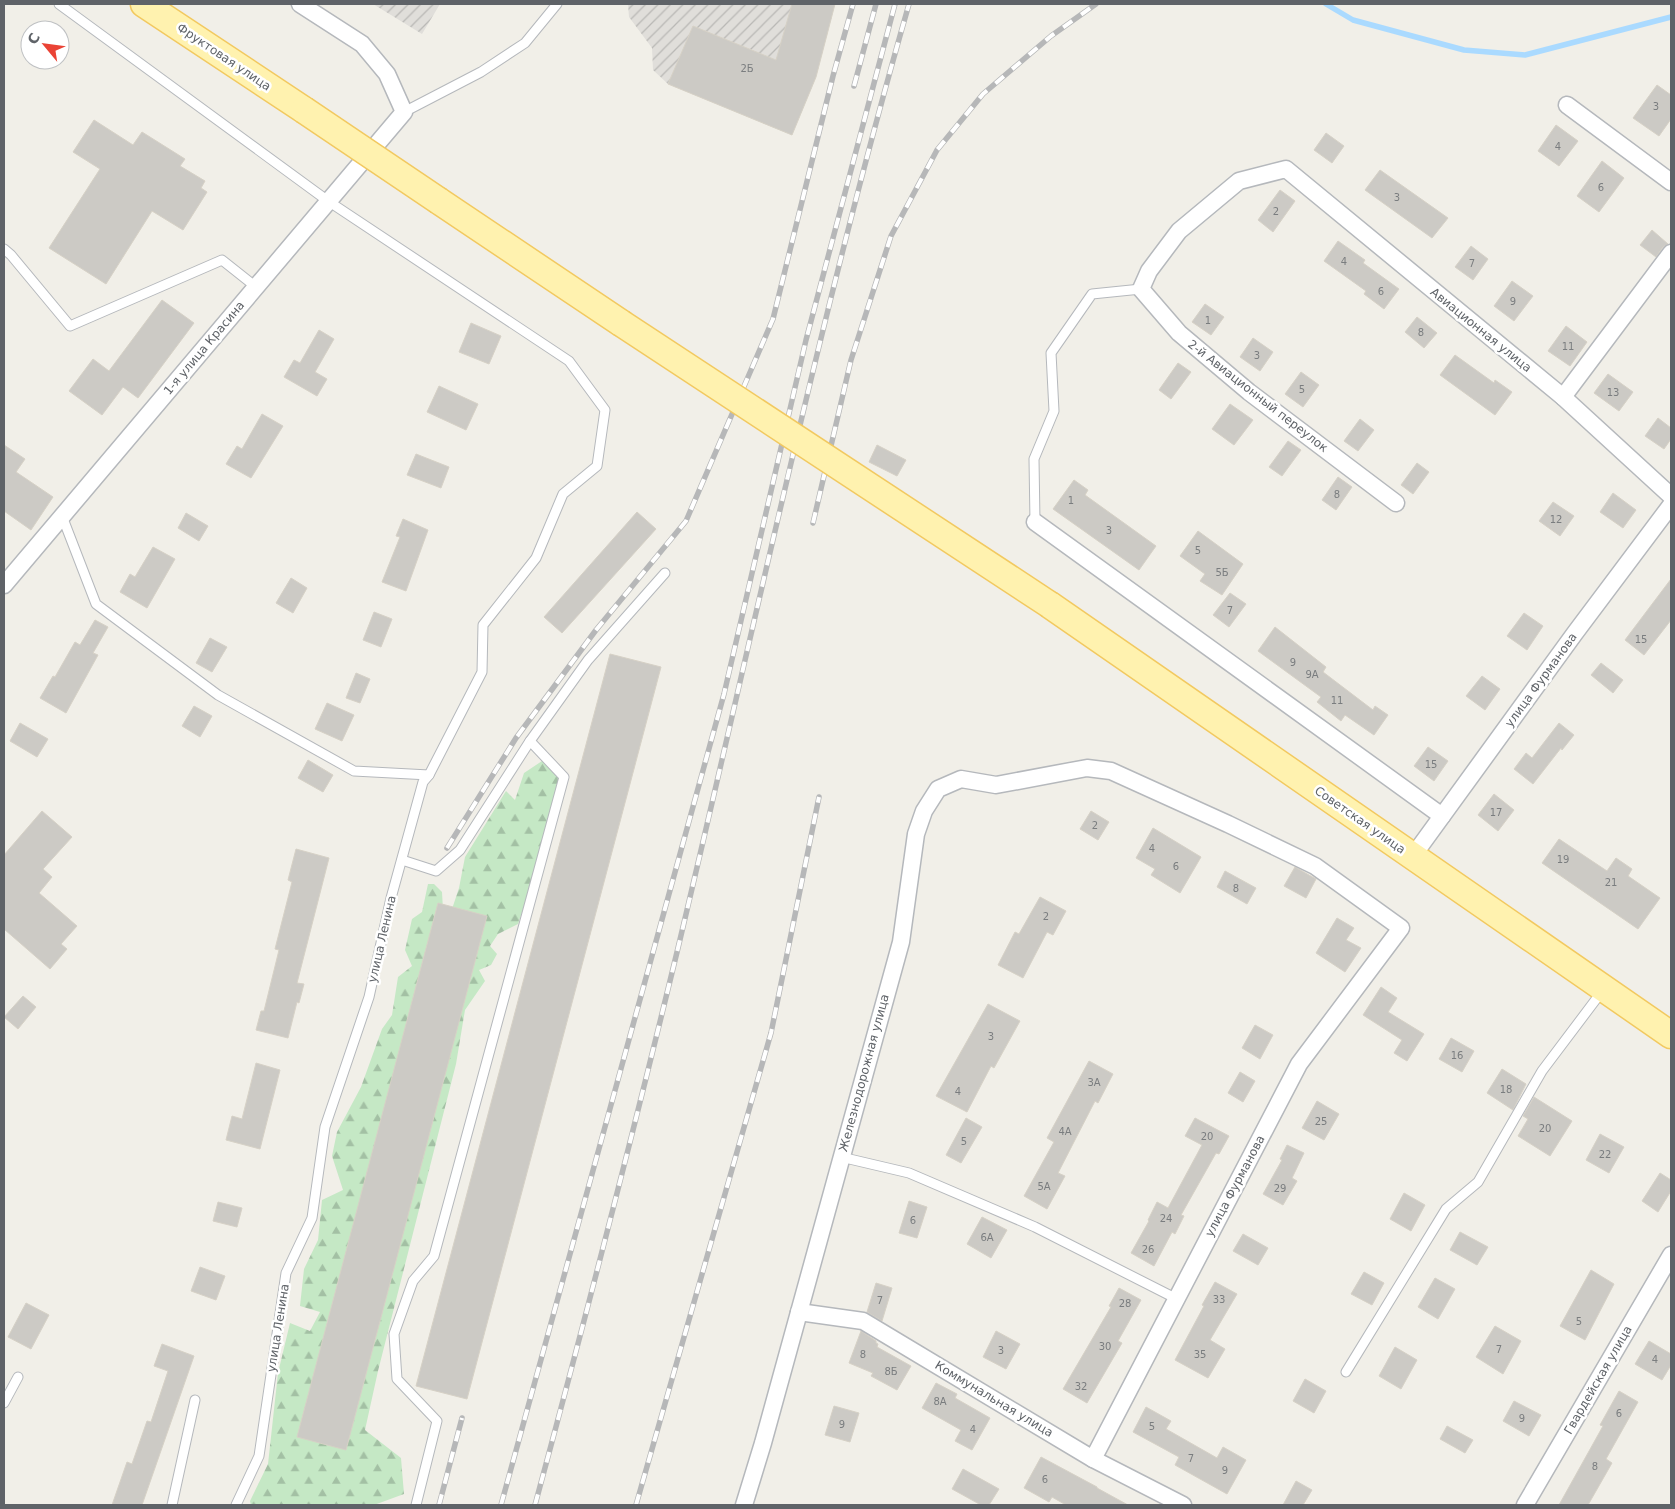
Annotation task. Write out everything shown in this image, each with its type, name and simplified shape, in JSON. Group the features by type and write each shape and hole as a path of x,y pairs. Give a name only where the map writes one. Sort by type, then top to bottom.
{"main road":[{"name":"Фруктовая улица","path":"144,4 620,323"},
{"name":"Советская улица","path":"620,323 1050,605 1671,1035"}],"street":[{"path":"300,4 362,44 387,74 404,112"},
{"path":"1567,105 1671,182"},
{"name":"1-я улица Красина","path":"4,585 404,112"},
{"name":"Авиационная улица","path":"1141,289 1149,271 1179,231 1239,180 1286,169 1563,397 1671,496"},
{"path":"1563,397 1671,253"},
{"name":"2-й Авиационный переулок","path":"1141,289 1179,333 1250,392 1396,503"},
{"name":"улица Фурманова","path":"1413,856 1575,633 1671,505"},
{"path":"1035,522 1442,816"},
{"name":"Железнодорожная улица","path":"744,1505 763,1443 901,942 916,834 924,811 938,789 960,779 996,785 1087,768 1111,771 1315,866 1401,928"},
{"name":"улица Фурманова","path":"1093,1459 1299,1064 1401,928"},
{"name":"Гвардейская улица","path":"1525,1505 1671,1255"},
{"name":"Коммунальная улица","path":"799,1312 863,1321 1093,1459 1183,1505"}],"lane":[{"path":"58,4 328,201"},
{"path":"404,112 481,72 524,43 557,4"},
{"name":"улица Ленина","path":"236,1505 259,1456 286,1273 312,1218 325,1127 369,996 391,898 423,782 429,774 482,672 483,625 536,558 563,494 597,466 605,410 569,361 328,201"},
{"path":"4,249 70,326 222,260 256,287"},
{"path":"1035,522 1034,459 1054,411 1051,353 1092,294 1141,289"},
{"path":"62,516 96,604 218,695 354,771 429,774"},
{"path":"402,860 436,871 460,850 530,742 588,660 665,573"},
{"path":"416,1505 437,1421 397,1379 394,1334 413,1281 434,1256 564,777 530,742"},
{"path":"1346,1372 1446,1209 1478,1182 1542,1071 1604,988"},
{"path":"841,1157 909,1173 1035,1227 1177,1299"},
{"path":"4,1403 18,1377"},
{"path":"172,1505 195,1400"}],"shaded area":[{"path":"373,4 440,4 422,34"},
{"path":"628,4 835,4 816,77 792,135 668,84 653,70 652,48 629,17"}],"green space":[{"path":"542,761 566,781 518,924 498,934 490,946 497,954 491,965 479,970 485,981 465,1010 456,1064 378,1371 365,1430 401,1458 404,1494 374,1505 251,1505 250,1501 268,1464 278,1373 290,1323 310,1331 320,1312 300,1306 304,1269 318,1240 322,1200 343,1190 332,1156 337,1132 361,1087 382,1029 392,1015 398,977 412,966 405,950 412,919 422,912 428,884 434,884 442,892 443,910 451,912 459,888 465,857 506,791 515,800 524,773"}],"building":[{"path":"792,4 835,4 816,77 792,135 668,84 693,26 776,60"},
{"path":"1657,85 1671,95 1671,119 1659,136 1633,118"},
{"path":"94,120 133,145 142,132 185,159 180,166 205,181 201,188 207,192 183,230 152,211 106,284 49,248 100,169 73,152"},
{"path":"1556,125 1578,141 1559,166 1538,151"},
{"path":"1326,133 1344,146 1332,163 1314,150"},
{"path":"1602,161 1624,178 1599,212 1577,196"},
{"path":"1380,170 1448,218 1432,238 1365,190"},
{"path":"1280,190 1295,201 1273,232 1258,220"},
{"path":"1652,230 1668,244 1663,247 1656,257 1640,245"},
{"path":"1338,241 1365,260 1363,263 1399,289 1384,309 1364,294 1366,291 1324,261"},
{"path":"1471,246 1488,259 1473,280 1455,267"},
{"path":"1512,281 1533,296 1514,321 1494,306"},
{"path":"162,300 194,323 138,398 123,387 102,415 69,391 93,359 109,371"},
{"path":"1205,304 1224,317 1211,335 1192,322"},
{"path":"1417,317 1437,333 1424,348 1405,332"},
{"path":"471,323 501,336 489,364 459,352"},
{"path":"1566,326 1587,342 1570,366 1548,351"},
{"path":"319,330 334,339 315,372 327,379 317,396 284,377 294,360 300,363"},
{"path":"1253,338 1273,352 1260,371 1240,357"},
{"path":"1455,355 1494,383 1495,380 1512,392 1495,415 1440,375"},
{"path":"1178,363 1191,372 1171,399 1159,390"},
{"path":"1301,372 1319,385 1303,407 1285,394"},
{"path":"1608,374 1633,392 1619,411 1594,393"},
{"path":"439,386 478,404 466,430 427,412"},
{"path":"1230,404 1253,420 1234,445 1212,429"},
{"path":"262,414 283,426 251,478 226,464 237,446 242,449"},
{"path":"1658,418 1671,428 1671,439 1664,449 1645,436"},
{"path":"1360,419 1374,430 1358,451 1344,441"},
{"path":"1288,441 1301,450 1282,476 1269,467"},
{"path":"4,445 25,459 16,472 53,497 31,530 4,511"},
{"path":"877,445 906,460 897,476 869,462"},
{"path":"416,454 449,467 441,488 407,475"},
{"path":"1417,463 1429,472 1413,494 1401,485"},
{"path":"1338,477 1352,487 1336,510 1322,500"},
{"path":"1074,480 1088,490 1085,495 1156,546 1139,570 1053,509"},
{"path":"1613,493 1636,510 1623,528 1600,512"},
{"path":"1553,502 1574,516 1560,536 1539,521"},
{"path":"637,512 656,529 562,633 544,617"},
{"path":"186,513 208,526 199,541 178,528"},
{"path":"403,519 428,530 406,591 382,582 400,537 396,536"},
{"path":"1198,531 1243,564 1222,595 1200,581 1205,574 1180,556"},
{"path":"153,547 175,559 147,608 120,592 130,574 135,577"},
{"path":"291,578 307,588 293,613 276,603"},
{"path":"1671,579 1671,620 1644,655 1625,640"},
{"path":"1230,593 1246,604 1229,627 1213,615"},
{"path":"374,612 392,619 381,647 363,640"},
{"path":"1524,613 1543,626 1527,650 1507,636"},
{"path":"95,620 108,627 93,653 98,655 66,713 40,698 53,676 55,677 75,642 80,645"},
{"path":"1275,627 1326,667 1323,672 1373,710 1375,706 1388,715 1374,735 1345,715 1341,721 1317,702 1321,697 1258,651"},
{"path":"210,638 227,647 212,672 196,663"},
{"path":"610,654 661,667 467,1399 416,1386"},
{"path":"1601,663 1623,680 1613,693 1591,675"},
{"path":"356,673 370,679 360,703 346,698"},
{"path":"1482,676 1500,689 1485,710 1466,696"},
{"path":"327,703 354,715 342,741 315,729"},
{"path":"194,706 212,716 200,737 182,726"},
{"path":"20,723 48,739 37,757 10,741"},
{"path":"1559,723 1574,735 1562,750 1561,748 1533,784 1514,769 1526,753 1532,758"},
{"path":"1428,747 1448,761 1434,781 1414,766"},
{"path":"308,760 333,775 323,792 298,778"},
{"path":"1494,794 1514,810 1498,831 1478,815"},
{"path":"42,811 72,837 43,869 52,877 39,893 77,926 61,944 67,949 50,969 4,929 4,855"},
{"path":"1091,811 1109,822 1098,840 1080,829"},
{"path":"1153,828 1201,857 1180,893 1151,875 1155,869 1136,858"},
{"path":"1559,839 1607,871 1616,858 1632,869 1628,876 1660,898 1638,929 1542,863"},
{"path":"296,849 329,858 297,983 304,984 299,1003 297,1002 288,1038 256,1030 261,1011 264,1011 279,950 275,949 292,882 288,880"},
{"path":"1295,867 1316,879 1306,898 1284,886"},
{"path":"1225,871 1256,888 1247,904 1217,887"},
{"path":"1040,897 1066,911 1053,935 1047,932 1023,978 998,965 1015,932 1019,934"},
{"path":"438,903 487,916 346,1450 297,1437"},
{"path":"1337,918 1354,928 1346,940 1361,948 1345,972 1316,953"},
{"path":"1381,987 1397,998 1388,1012 1424,1034 1407,1061 1394,1053 1402,1040 1363,1015"},
{"path":"23,996 36,1007 18,1029 4,1017"},
{"path":"988,1004 1020,1021 994,1068 991,1066 967,1112 936,1096"},
{"path":"1255,1025 1273,1035 1260,1059 1242,1048"},
{"path":"1451,1038 1474,1051 1462,1072 1439,1059"},
{"path":"1089,1061 1113,1074 1098,1103 1095,1101 1058,1173 1065,1176 1047,1209 1024,1196 1054,1142 1047,1138"},
{"path":"256,1063 280,1070 260,1149 226,1140 232,1116 242,1119"},
{"path":"1502,1069 1526,1084 1513,1110 1487,1093"},
{"path":"1240,1072 1255,1081 1243,1102 1228,1093"},
{"path":"1534,1097 1572,1121 1550,1156 1518,1136 1528,1119 1523,1116"},
{"path":"1317,1101 1339,1114 1324,1140 1302,1128"},
{"path":"966,1118 982,1127 961,1163 946,1155"},
{"path":"1195,1118 1229,1136 1219,1154 1216,1153 1181,1215 1184,1216 1175,1234 1172,1232 1154,1266 1131,1253 1149,1221 1157,1202 1168,1208 1202,1145 1185,1136"},
{"path":"1600,1134 1624,1147 1609,1173 1586,1160"},
{"path":"1287,1145 1304,1153 1292,1178 1297,1181 1283,1205 1263,1194 1282,1160 1280,1159"},
{"path":"1660,1173 1671,1180 1671,1191 1658,1212 1642,1201"},
{"path":"1404,1193 1425,1205 1411,1231 1390,1219"},
{"path":"909,1201 927,1207 917,1238 899,1233"},
{"path":"218,1202 242,1208 237,1227 213,1221"},
{"path":"982,1217 1007,1230 991,1258 967,1244"},
{"path":"1460,1232 1488,1247 1477,1265 1450,1250"},
{"path":"1243,1234 1268,1248 1258,1265 1233,1251"},
{"path":"200,1267 225,1276 216,1300 191,1291"},
{"path":"1591,1270 1614,1284 1585,1340 1560,1326"},
{"path":"1364,1272 1384,1283 1372,1305 1351,1294"},
{"path":"1435,1278 1455,1289 1438,1319 1418,1307"},
{"path":"1215,1282 1237,1294 1210,1340 1225,1349 1208,1378 1175,1360"},
{"path":"876,1283 892,1288 882,1321 867,1312"},
{"path":"1119,1288 1141,1300 1118,1341 1122,1343 1087,1403 1063,1389 1111,1307 1109,1306"},
{"path":"26,1303 49,1315 31,1349 8,1337"},
{"path":"1495,1326 1521,1341 1503,1374 1476,1357"},
{"path":"861,1331 876,1341 877,1347 911,1366 897,1390 871,1376 873,1373 849,1363"},
{"path":"996,1331 1020,1344 1006,1369 983,1357"},
{"path":"1649,1341 1671,1354 1671,1365 1662,1380 1635,1364"},
{"path":"162,1344 194,1356 142,1505 112,1505 127,1462 132,1464 147,1421 151,1422 168,1371 154,1366"},
{"path":"1395,1347 1417,1360 1401,1389 1379,1376"},
{"path":"1305,1379 1326,1391 1314,1413 1293,1401"},
{"path":"936,1383 957,1394 955,1398 990,1418 972,1450 955,1441 961,1430 922,1408"},
{"path":"1619,1391 1638,1402 1606,1459 1612,1463 1588,1505 1559,1505 1603,1426 1600,1425"},
{"path":"1514,1401 1541,1415 1529,1436 1503,1421"},
{"path":"834,1406 859,1413 850,1442 825,1435"},
{"path":"1146,1407 1171,1421 1166,1429 1217,1458 1223,1447 1246,1460 1227,1494 1175,1465 1179,1457 1133,1432"},
{"path":"1447,1426 1473,1440 1465,1453 1440,1439"},
{"path":"1041,1457 1128,1505 1066,1505 1052,1497 1049,1502 1024,1488"},
{"path":"963,1469 999,1489 989,1505 981,1505 952,1489"},
{"path":"1296,1481 1312,1490 1303,1505 1283,1505"}],"waterway":[{"path":"1326,4 1353,20 1464,50 1525,55 1671,17"}],"railway":[{"path":"447,848 516,738 596,630 686,521 773,319 833,76 853,4"},
{"path":"854,86 876,4"},
{"path":"501,1505 724,694 806,340 895,4"},
{"path":"535,1505 661,1018 788,474 846,238 909,4"},
{"path":"813,523 851,360 891,236 937,150 983,94 1051,36 1096,4"},
{"path":"636,1505 771,1033 819,797"},
{"path":"439,1505 462,1418"}]}
